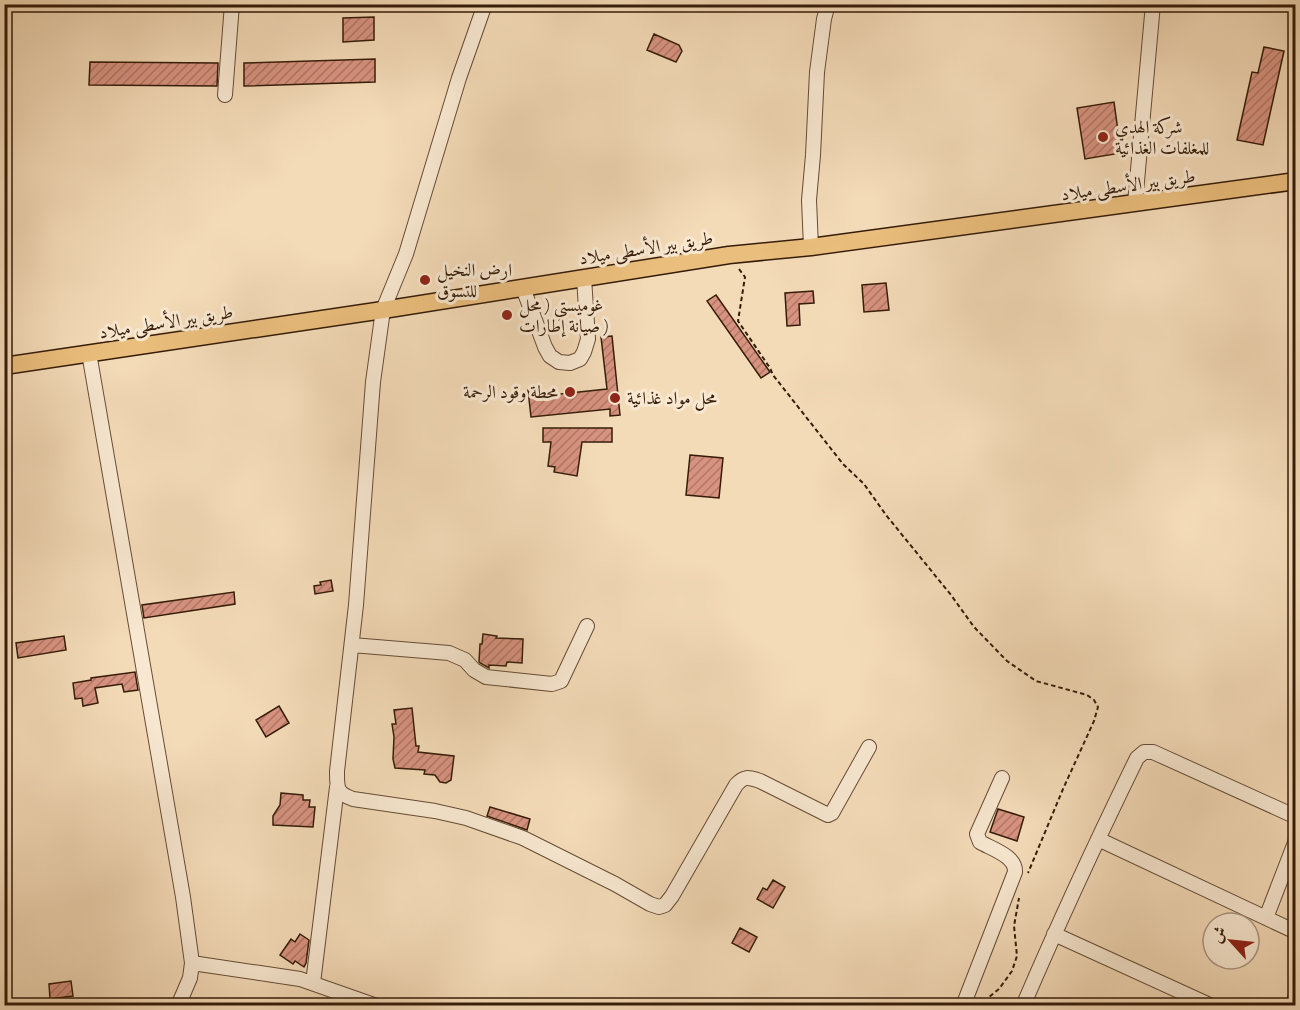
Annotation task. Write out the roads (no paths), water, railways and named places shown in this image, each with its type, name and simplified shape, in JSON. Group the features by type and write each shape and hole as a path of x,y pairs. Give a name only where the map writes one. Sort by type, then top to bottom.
{"main road":[{"name":"طريق بير الأسطى ميلاد","path":"4,366 383,310 729,255 811,247 1296,181"}],"street":[{"path":"225,95 232,4"},
{"path":"313,983 352,645 373,382 383,310 409,244 459,78 485,4"},
{"path":"811,247 808,200 813,155 816,72 828,4"},
{"path":"1135,203 1153,4"},
{"path":"523,288 550,356 559,362 570,363 580,359 588,339 584,278"},
{"path":"89,353 183,897 192,963 190,978 178,1005"},
{"path":"352,645 449,652 465,660 474,670 486,676 552,684 561,681 587,626"},
{"path":"337,787 342,795 353,799 466,818 523,838 659,907 665,905 672,896 741,779 749,778 760,781 828,815 832,813 869,747"},
{"path":"1023,1005 1098,839 1137,758 1144,752 1154,752 1292,815 1296,819"},
{"path":"963,1005 1015,872 1015,866 1010,859 980,842 977,834 1002,778"},
{"path":"1098,839 1296,932"},
{"path":"1266,918 1296,840"},
{"path":"1054,934 1212,1005"},
{"path":"192,963 300,978 377,1005"},
{"path":"1293,1005 1296,994"}],"place":[{"name":"شركة الهدي للمغلفات الغذائية","path":"1103,137"},
{"name":"ارض النخيل للتسوق","path":"425,280"},
{"name":"غوميستي ( محل صيانة إطارات )","path":"507,315"},
{"name":"محطة وقود الرحمة","path":"570,392"},
{"name":"محل مواد غذائية","path":"615,398"}]}
